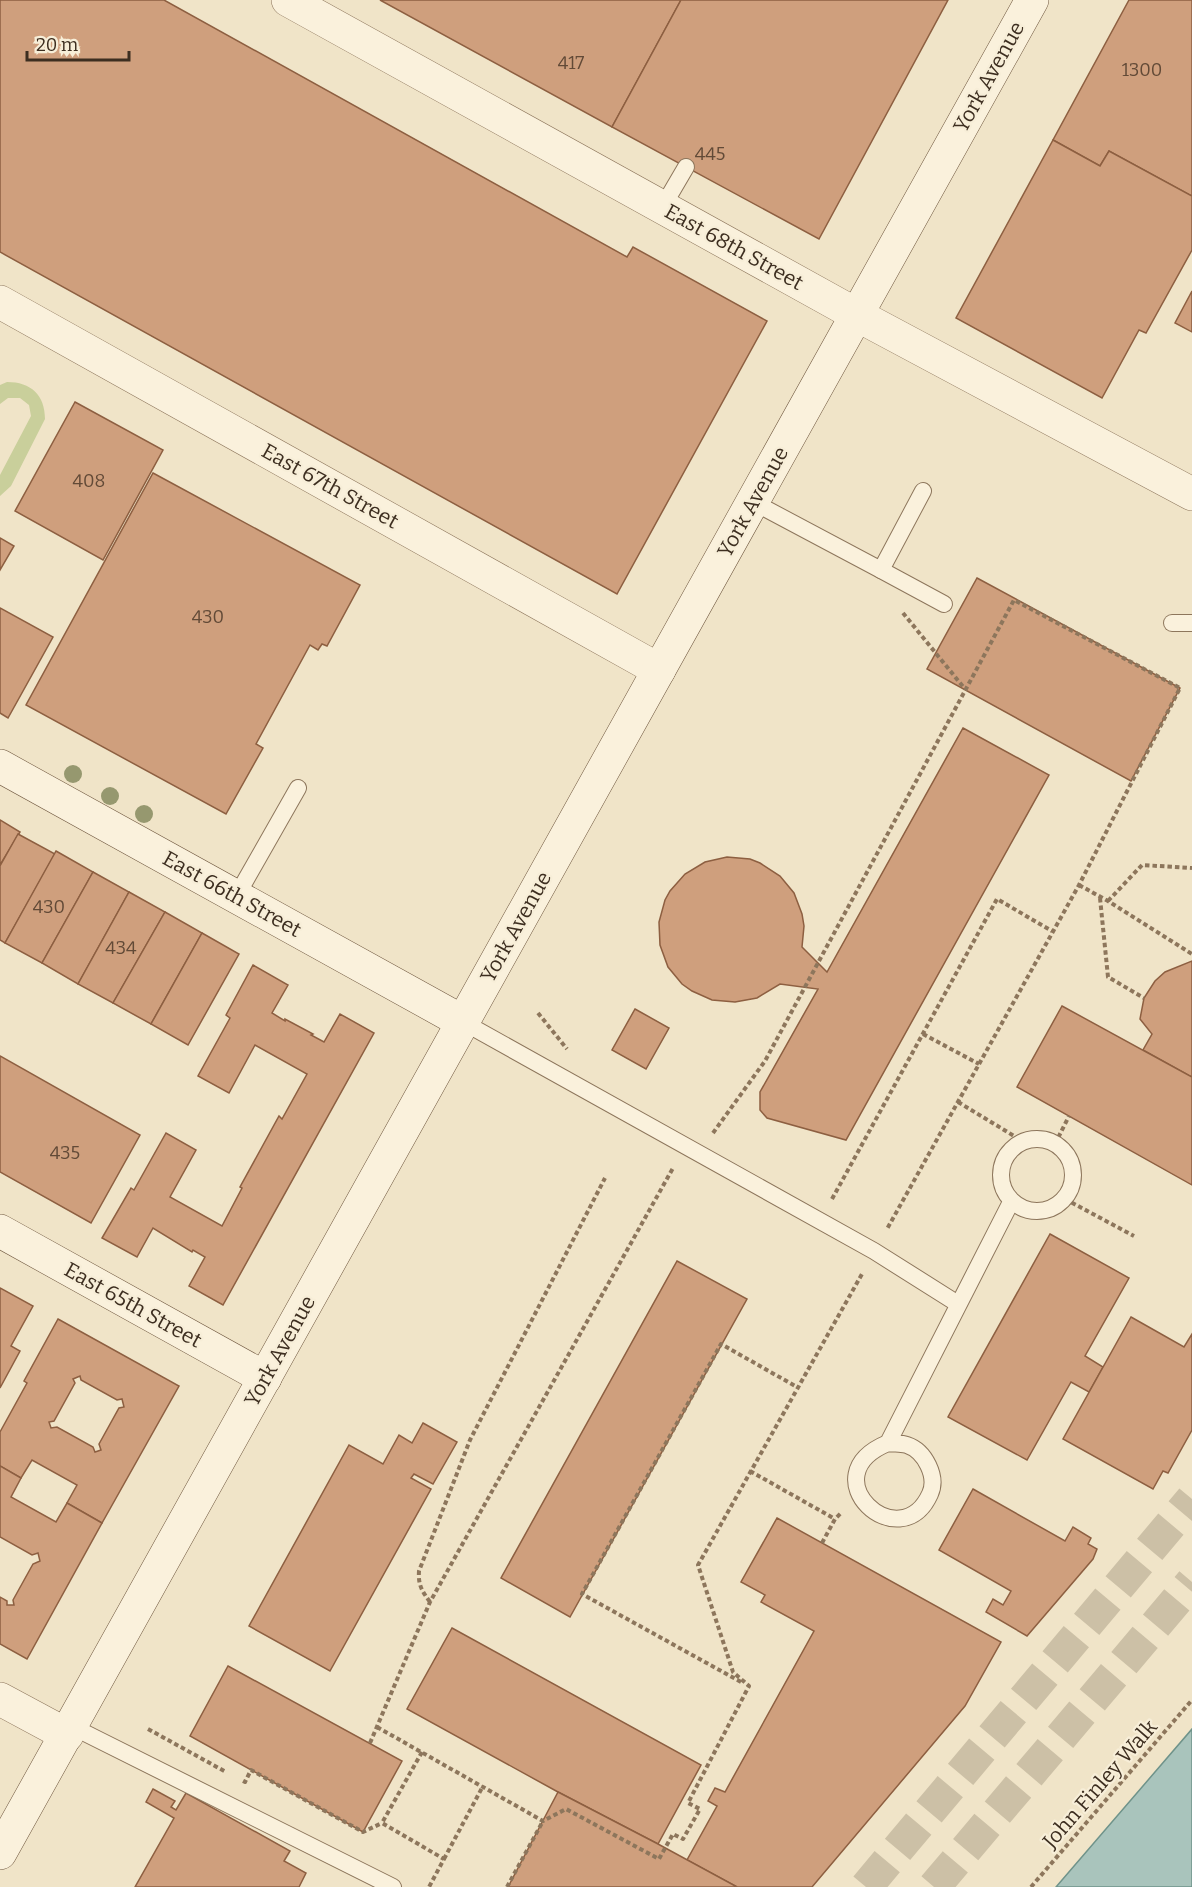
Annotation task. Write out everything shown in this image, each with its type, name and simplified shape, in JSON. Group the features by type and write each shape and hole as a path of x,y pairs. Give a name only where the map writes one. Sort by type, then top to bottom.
{"street":[{"name":"East 68th Street","path":"288,0 857,315 1188,491"},
{"name":"York Avenue","path":"0,1853 1032,0"},
{"name":"East 67th Street","path":"0,302 659,670"},
{"name":"East 66th Street","path":"0,766 463,1022"},
{"name":"East 65th Street","path":"0,1231 265,1378"},
{"path":"0,1699 69,1730"}],"lane":[{"path":"662,208 686,167"},
{"path":"881,570 923,490"},
{"path":"753,502 944,604"},
{"path":"1172,623 1192,623"},
{"path":"236,897 298,788"},
{"path":"463,1022 874,1251 957,1304"},
{"path":"1038,1138 1062,1148 1069,1157 1074,1179 1071,1190 1065,1199 1053,1208 1038,1212 1024,1209 1011,1202 1001,1185 1001,1165 1011,1149 1024,1142 1038,1138"},
{"path":"888,1443 1011,1202"},
{"path":"888,1443 908,1445 923,1456 932,1473 931,1492 922,1508 905,1518 886,1518 869,1510 858,1494 856,1477 861,1461 873,1449 888,1443"},
{"path":"69,1730 393,1887"}],"path":[{"path":"712,1136 765,1061 1014,600 1180,688 1079,885 884,1234"},
{"path":"1108,901 1142,865 1192,868"},
{"path":"1079,885 1192,954"},
{"path":"1100,897 1108,977 1144,998"},
{"path":"829,1204 997,898 1052,931"},
{"path":"923,1034 979,1064"},
{"path":"958,1102 1024,1142"},
{"path":"1055,1144 1069,1116"},
{"path":"370,1743 430,1602 675,1165"},
{"path":"430,1602 420,1590 419,1571 470,1440 605,1178"},
{"path":"1065,1199 1134,1236"},
{"path":"749,1686 733,1672 698,1565 864,1271"},
{"path":"749,1686 582,1594 721,1344 797,1387"},
{"path":"750,1471 836,1519"},
{"path":"822,1543 836,1519 858,1494"},
{"path":"507,1887 543,1821 566,1809 659,1858 673,1834 683,1839 700,1809 688,1803 749,1686"},
{"name":"John Finley Walk","path":"1031,1887 1192,1700"},
{"path":"377,1728 543,1821"},
{"path":"148,1729 245,1782 251,1770 363,1832 382,1823 422,1752"},
{"path":"429,1887 483,1786"},
{"path":"382,1823 444,1858"}],"green space":[{"path":"7,382 30,387 42,403 45,419 11,486 0,496 0,475 31,416 29,405 20,398 8,398 0,404 0,385"}],"water":[{"path":"1192,1729 1192,1887 1056,1887"}],"building":[{"path":"0,0 164,0 627,257 633,247 767,321 617,594 0,252"},
{"path":"380,0 681,0 612,127"},
{"path":"681,0 948,0 819,239 612,127"},
{"path":"1129,0 1192,0 1192,196 1109,151 1100,166 1053,140"},
{"path":"1053,140 1100,166 1109,151 1192,196 1192,250 1146,333 1139,330 1102,398 956,318"},
{"path":"1192,291 1192,332 1175,323"},
{"path":"75,402 163,450 103,560 15,511"},
{"path":"153,473 360,585 327,646 322,644 318,650 310,645 256,744 263,748 226,814 26,705"},
{"path":"0,538 14,546 0,570"},
{"path":"977,578 1180,688 1131,781 927,669"},
{"path":"0,608 53,637 8,718 0,713"},
{"path":"963,728 1049,775 846,1140 767,1118 760,1110 760,1092 818,989 780,984 757,998 735,1002 712,1000 692,991 682,984 668,967 660,945 659,922 665,900 685,874 705,862 727,857 750,859 760,863 780,876 794,893 804,926 802,947 827,972"},
{"path":"0,820 20,832 0,865"},
{"path":"18,834 55,854 5,943 0,940 0,866"},
{"path":"56,851 93,872 42,963 5,943"},
{"path":"93,872 129,892 78,984 42,963"},
{"path":"129,892 165,912 113,1003 78,984"},
{"path":"165,912 202,933 151,1024 113,1003"},
{"path":"202,933 239,954 188,1045 151,1024"},
{"path":"1192,961 1192,1077 1143,1050 1152,1034 1140,1019 1144,998 1155,981 1165,972"},
{"path":"253,965 288,985 272,1013 285,1021 285,1019 324,1042 340,1014 374,1033 223,1305 189,1286 205,1257 193,1250 192,1252 153,1228 137,1257 102,1238 131,1188 134,1190 166,1133 196,1150 170,1197 222,1226 242,1188 240,1187 279,1116 282,1119 307,1074 255,1045 229,1093 198,1076 230,1018 226,1015"},
{"path":"1062,1006 1192,1077 1192,1185 1017,1087"},
{"path":"635,1009 669,1028 646,1069 612,1050"},
{"path":"0,1056 140,1135 91,1223 0,1172"},
{"path":"1050,1234 1129,1278 1085,1356 1103,1367 1089,1392 1071,1382 1027,1460 948,1417"},
{"path":"677,1261 747,1299 570,1617 501,1578"},
{"path":"0,1288 33,1306 11,1346 20,1351 0,1388"},
{"path":"1131,1317 1184,1347 1192,1334 1192,1430 1168,1473 1163,1471 1153,1489 1063,1439"},
{"path":"58,1319 179,1386 102,1523 67,1503 77,1485 32,1460 21,1478 0,1466 0,1432 27,1383 24,1381","holes":["80,1376 81,1380 117,1400 122,1399 124,1407 119,1408 99,1444 101,1450 95,1452 93,1447 57,1427 51,1428 49,1422 54,1421 75,1383 73,1379"]},
{"path":"423,1423 457,1442 433,1484 414,1474 411,1478 431,1489 330,1671 249,1626 349,1445 383,1464 399,1435 412,1443"},
{"path":"0,1466 21,1478 11,1497 56,1522 67,1503 102,1523 27,1659 0,1644 0,1597 7,1601 7,1605 14,1605 13,1600 33,1564 40,1561 38,1553 32,1555 0,1537"},
{"path":"973,1489 1065,1541 1073,1527 1091,1538 1088,1544 1097,1549 1093,1559 1027,1636 986,1612 993,1599 1003,1605 1011,1591 939,1550"},
{"path":"777,1518 1001,1642 965,1706 812,1887 737,1887 687,1860 717,1806 708,1801 715,1788 725,1792 814,1631 761,1602 765,1595 741,1582"},
{"path":"452,1628 701,1765 658,1844 407,1709"},
{"path":"228,1666 402,1761 363,1832 190,1736"},
{"path":"153,1789 175,1801 171,1807 176,1810 186,1793 290,1851 284,1861 306,1873 299,1887 135,1887 174,1818 146,1802"},
{"path":"558,1792 658,1844 737,1887 508,1887"}],"tunnel":[{"path":"866,1887 1192,1499"},
{"path":"934,1887 1192,1582"}]}
